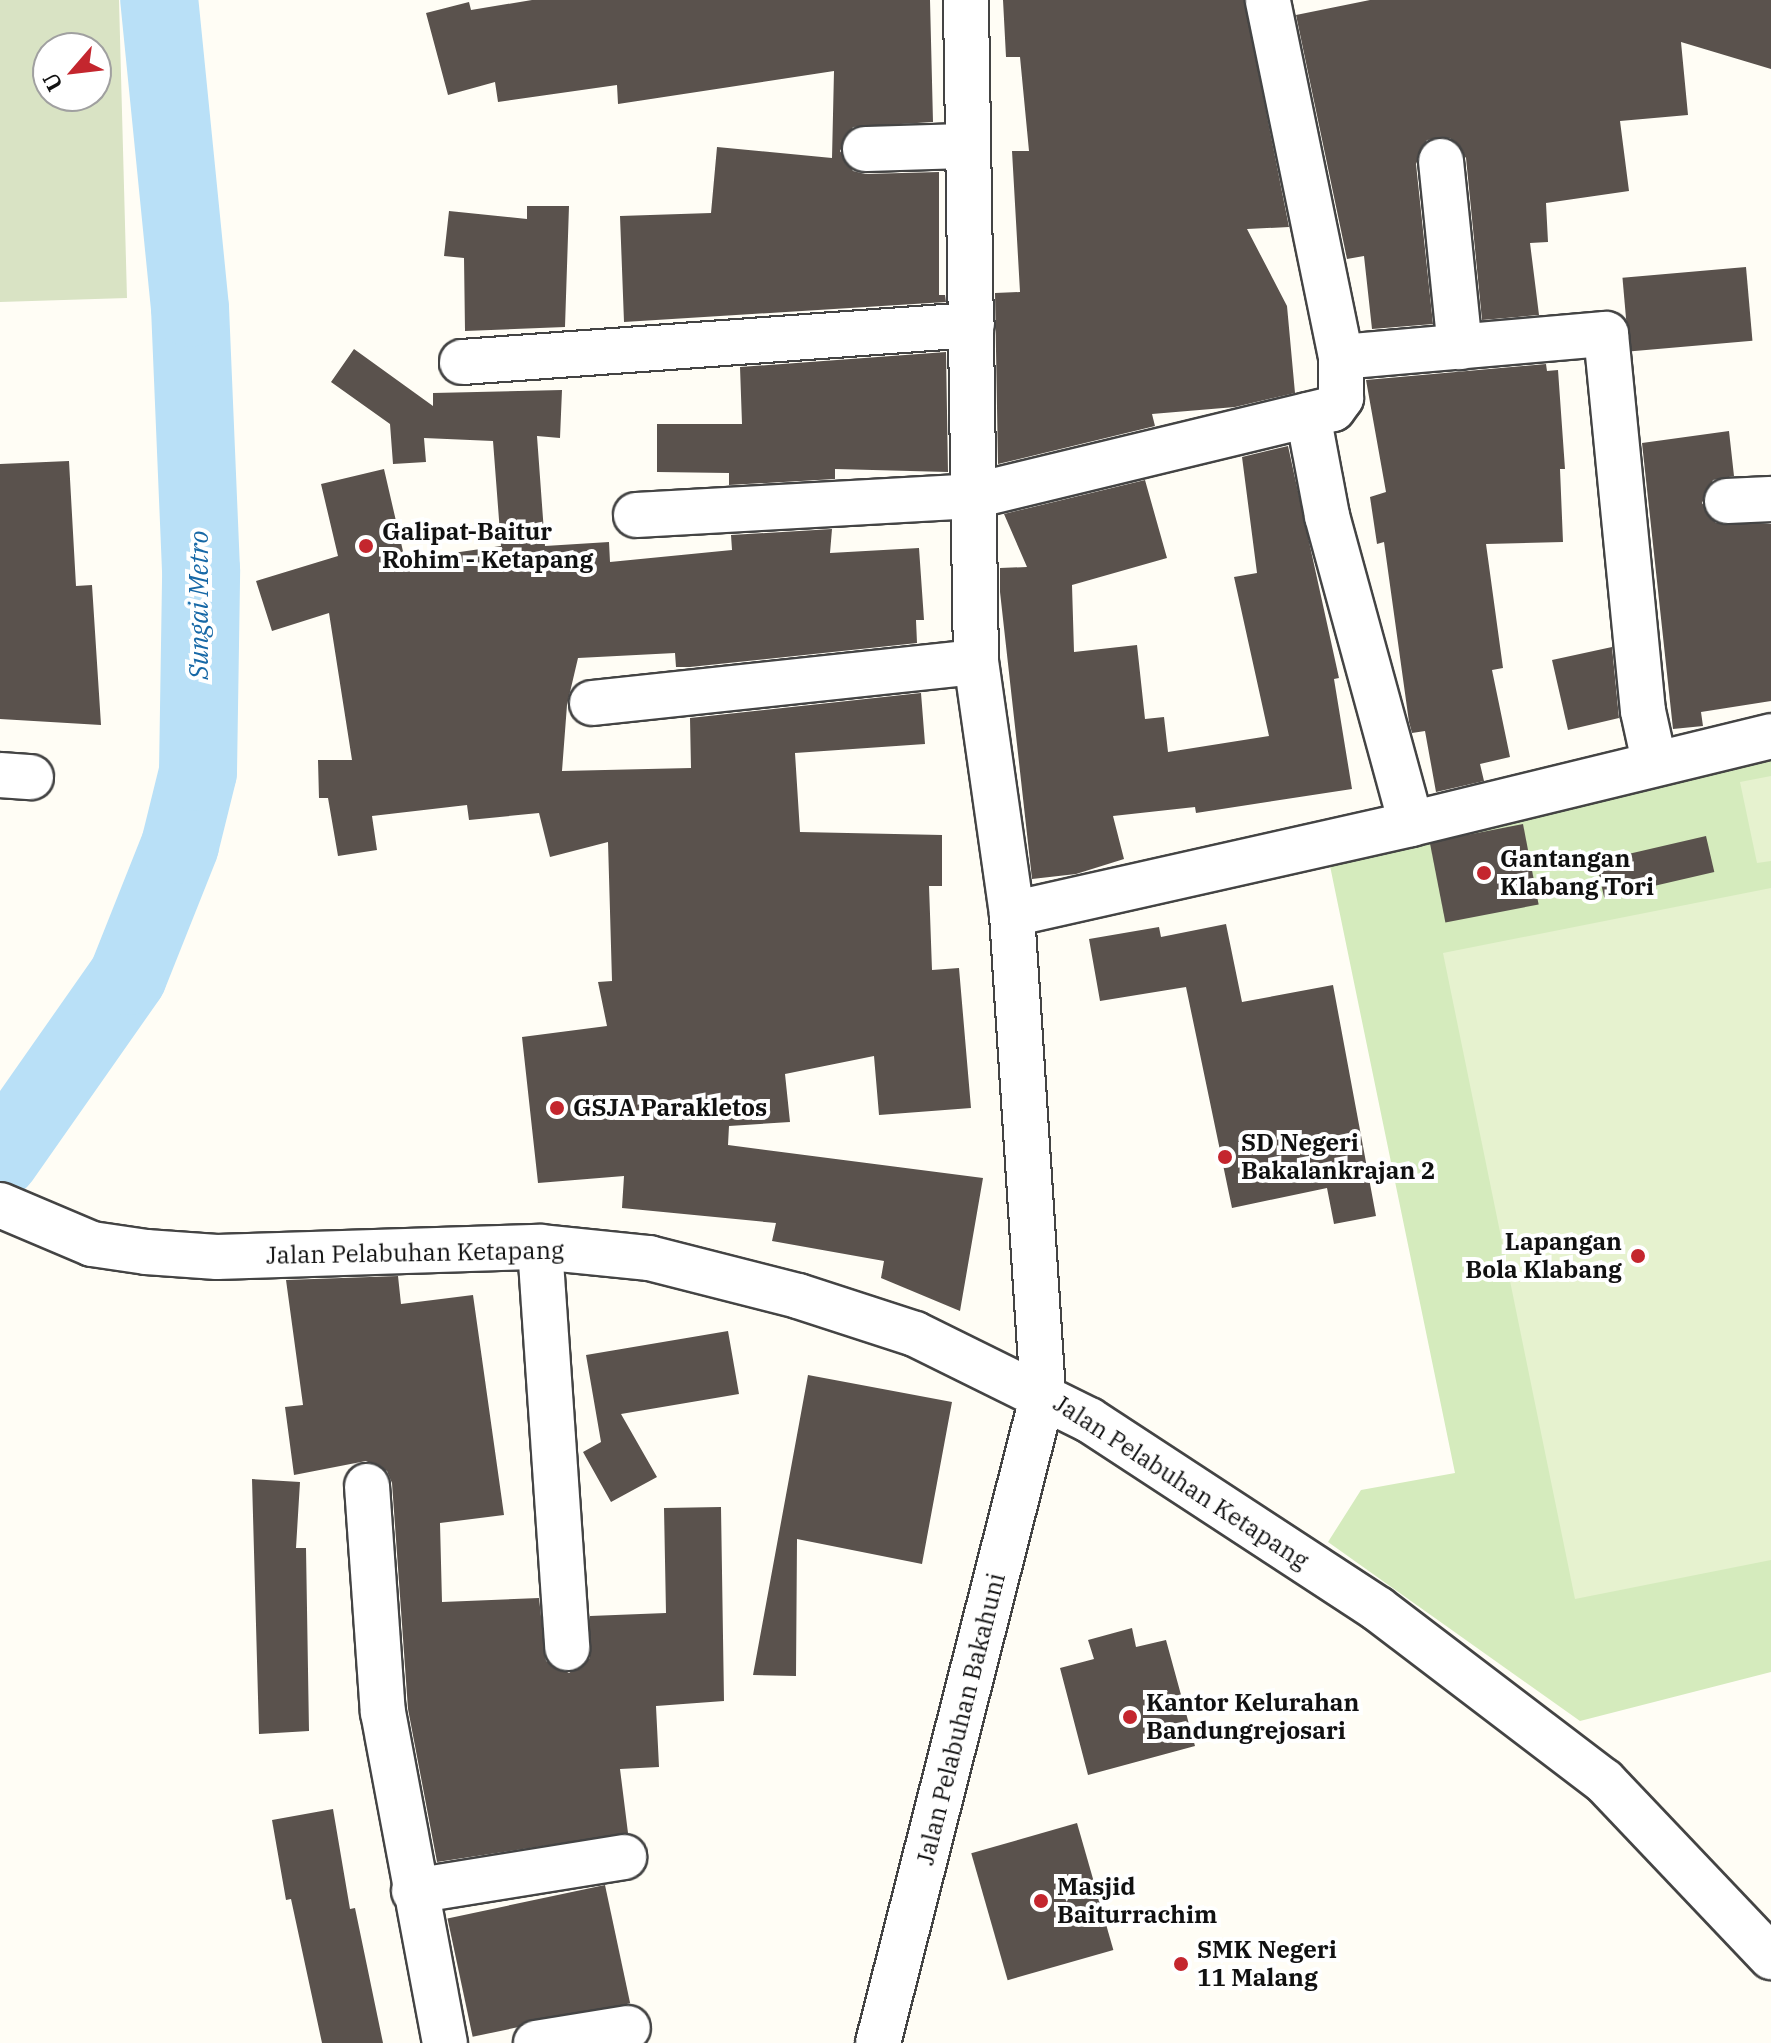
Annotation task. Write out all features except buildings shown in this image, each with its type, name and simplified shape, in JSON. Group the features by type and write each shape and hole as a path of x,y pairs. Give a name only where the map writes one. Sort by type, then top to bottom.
{"street":[{"name":"Jalan Pelabuhan Bakahuni","path":"878,2043 1043,1394 1012,914 976,662 966,0"},
{"path":"636,515 973,496 1333,409 1341,398 1341,357 1268,0"},
{"path":"865,149 966,146"},
{"path":"1441,161 1460,347"},
{"path":"462,362 972,325"},
{"path":"1341,357 1606,334 1643,711 1654,761"},
{"path":"1308,415 1327,516 1411,824"},
{"path":"1727,501 1771,499"},
{"path":"592,703 976,662"},
{"path":"1012,914 1411,824 1654,761 1771,736"},
{"name":"Jalan Pelabuhan Ketapang","path":"0,1205 61,1234 92,1244 217,1257 540,1247 649,1258 798,1296 915,1334 1043,1394 1378,1609 1526,1718 1604,1781 1771,1957"},
{"path":"540,1247 567,1648"},
{"path":"367,1486 383,1712 414,1891 445,2043"},
{"path":"414,1891 624,1857"},
{"path":"536,2043 628,2028"}],"green space":[{"path":"0,0 119,0 127,298 0,302"},
{"path":"1771,755 1771,1672 1580,1721 1328,1542 1361,1490 1455,1473 1329,861"},
{"path":"1771,776 1771,861 1757,863 1740,782"},
{"name":"Lapangan Bola Klabang","path":"1771,888 1771,1560 1575,1599 1443,953"}],"waterway":[{"name":"Sungai Metro","path":"0,1159 128,976 180,845 198,772 201,570 190,308 159,0"}],"place":[{"name":"Galipat-Baitur Rohim - Ketapang","path":"366,546"},
{"name":"Gantangan Klabang Tori","path":"1484,873"},
{"name":"GSJA Parakletos","path":"557,1108"},
{"name":"SD Negeri Bakalankrajan 2","path":"1225,1157"},
{"name":"Lapangan Bola Klabang","path":"1638,1256"},
{"name":"Kantor Kelurahan Bandungrejosari","path":"1130,1717"},
{"name":"Masjid Baiturrachim","path":"1041,1901"},
{"name":"SMK Negeri 11 Malang","path":"1181,1964"}]}
